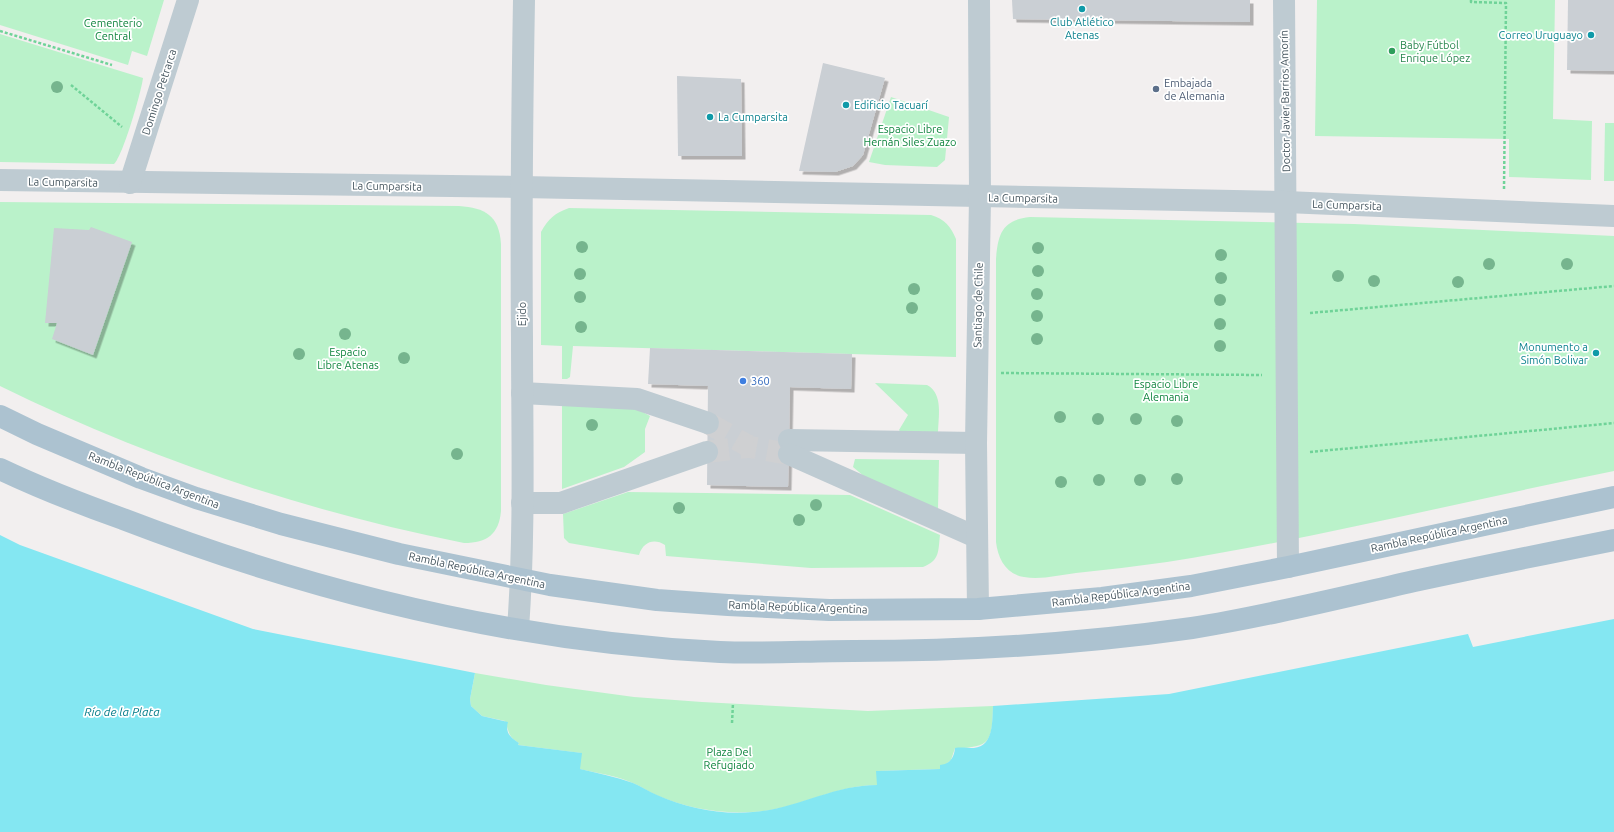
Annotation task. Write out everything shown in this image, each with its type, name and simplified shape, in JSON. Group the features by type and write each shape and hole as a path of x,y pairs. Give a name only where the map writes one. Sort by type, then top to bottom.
{"main road":[{"name":"Rambla República Argentina","path":"0,416 37,434 141,478 196,498 281,524 399,554 522,580 650,599 728,605 829,610 978,609 1116,596 1191,586 1288,567 1614,497"},
{"path":"0,469 60,496 175,540 257,566 384,601 461,619 518,629 656,647 722,652 892,652 979,650 1105,639 1202,626 1291,609 1614,540"}],"street":[{"name":"Domingo Petrarca","path":"130,183 188,0"},
{"name":"Ejido","path":"518,629 522,580 521,187 524,0"},
{"name":"Santiago de Chile","path":"978,609 976,443 980,197 979,0"},
{"name":"Doctor Javier Barrios Amorín","path":"1284,0 1288,567"},
{"name":"La Cumparsita","path":"0,180 130,183 521,187 1286,202 1614,216"},
{"path":"522,393 637,399 708,423"},
{"path":"976,443 789,447 976,537"},
{"path":"522,503 561,503 708,452"}],"path":[{"path":"1471,0 1471,2 1506,3 1504,211"},
{"path":"0,31 112,65"},
{"path":"71,85 143,144"},
{"path":"1287,315 1614,286"},
{"path":"977,372 1287,376"},
{"path":"1287,454 1614,423"},
{"path":"732,723 733,704"}],"green space":[{"name":"Cementerio Central","path":"0,0 164,0 147,56 132,51 128,65 0,25"},
{"path":"1317,0 1555,0 1553,119 1592,121 1591,180 1509,177 1509,139 1315,136"},
{"path":"0,34 143,78 127,137 114,164 0,162"},
{"name":"Espacio Libre Hernán Siles Zuazo","path":"891,97 949,117 945,160 937,167 885,165 869,162"},
{"path":"1605,123 1614,123 1614,181 1604,181"},
{"name":"Espacio Libre Atenas","path":"0,202 459,206 483,211 494,220 500,234 501,244 501,511 498,526 490,536 485,539 472,543 464,543 344,515 227,480 169,459 56,412 0,386"},
{"path":"569,208 931,215 944,221 956,239 956,357 573,346 570,377 567,379 562,379 562,346 541,345 541,232 546,223 552,217"},
{"name":"Espacio Libre Alemania","path":"1030,217 1354,224 1614,236 1614,471 1335,531 1167,562 1037,578 1024,577 1012,573 1001,560 996,542 996,259 998,242 1007,225 1013,221"},
{"path":"875,383 927,385 932,389 936,394 939,407 938,435 902,434 899,430 908,415"},
{"path":"562,404 630,405 650,416 645,429 645,452 624,467 562,489"},
{"path":"855,459 939,460 938,509 865,477 853,467"},
{"path":"628,492 850,495 940,535 938,551 933,561 923,567 811,568 666,556 665,545 657,542 649,542 646,544 639,555 569,543 564,538 563,514"},
{"name":"Plaza Del Refugiado","path":"475,673 546,685 634,697 702,702 868,711 993,706 992,727 990,735 983,744 967,748 955,748 951,760 940,769 877,771 878,785 845,789 767,811 715,811 691,807 667,800 628,781 579,769 581,753 518,745 519,743 509,734 505,721 482,716 471,706 470,699"}],"water":[{"name":"Río de la Plata","path":"0,535 20,545 253,629 475,673 470,699 471,706 482,716 508,722 508,732 513,739 519,743 518,745 582,753 580,769 633,783 654,794 680,804 704,810 741,813 784,807 845,789 877,785 876,771 940,769 940,765 951,760 954,755 955,748 974,748 985,743 991,732 993,706 1169,694 1468,634 1473,647 1614,619 1614,832 0,832"}],"building":[{"path":"1012,0 1250,0 1250,22 1013,19"},
{"name":"Correo Uruguayo","path":"1568,0 1614,0 1614,71 1567,70"},
{"name":"Edificio Tacuarí","path":"823,63 885,78 863,155 853,166 835,172 799,171"},
{"name":"La Cumparsita","path":"677,76 741,79 742,156 678,156"},
{"path":"91,227 132,242 93,355 52,339 57,323 45,323 54,228 89,230"},
{"path":"650,348 852,354 851,389 790,387 788,487 707,485 708,386 648,384"}],"tunnel":[{"path":"708,423 750,447 789,454"},
{"path":"707,452 754,446"}],"place":[{"name":"Club Atlético Atenas","path":"1082,9"},
{"name":"Correo Uruguayo","path":"1591,35"},
{"name":"Baby Fútbol Enrique López","path":"1392,51"},
{"name":"Embajada de Alemania","path":"1156,89"},
{"name":"Edificio Tacuarí","path":"846,105"},
{"name":"La Cumparsita","path":"710,117"},
{"name":"Monumento a Simón Bolivar","path":"1596,353"},
{"name":"360","path":"743,381"}]}
